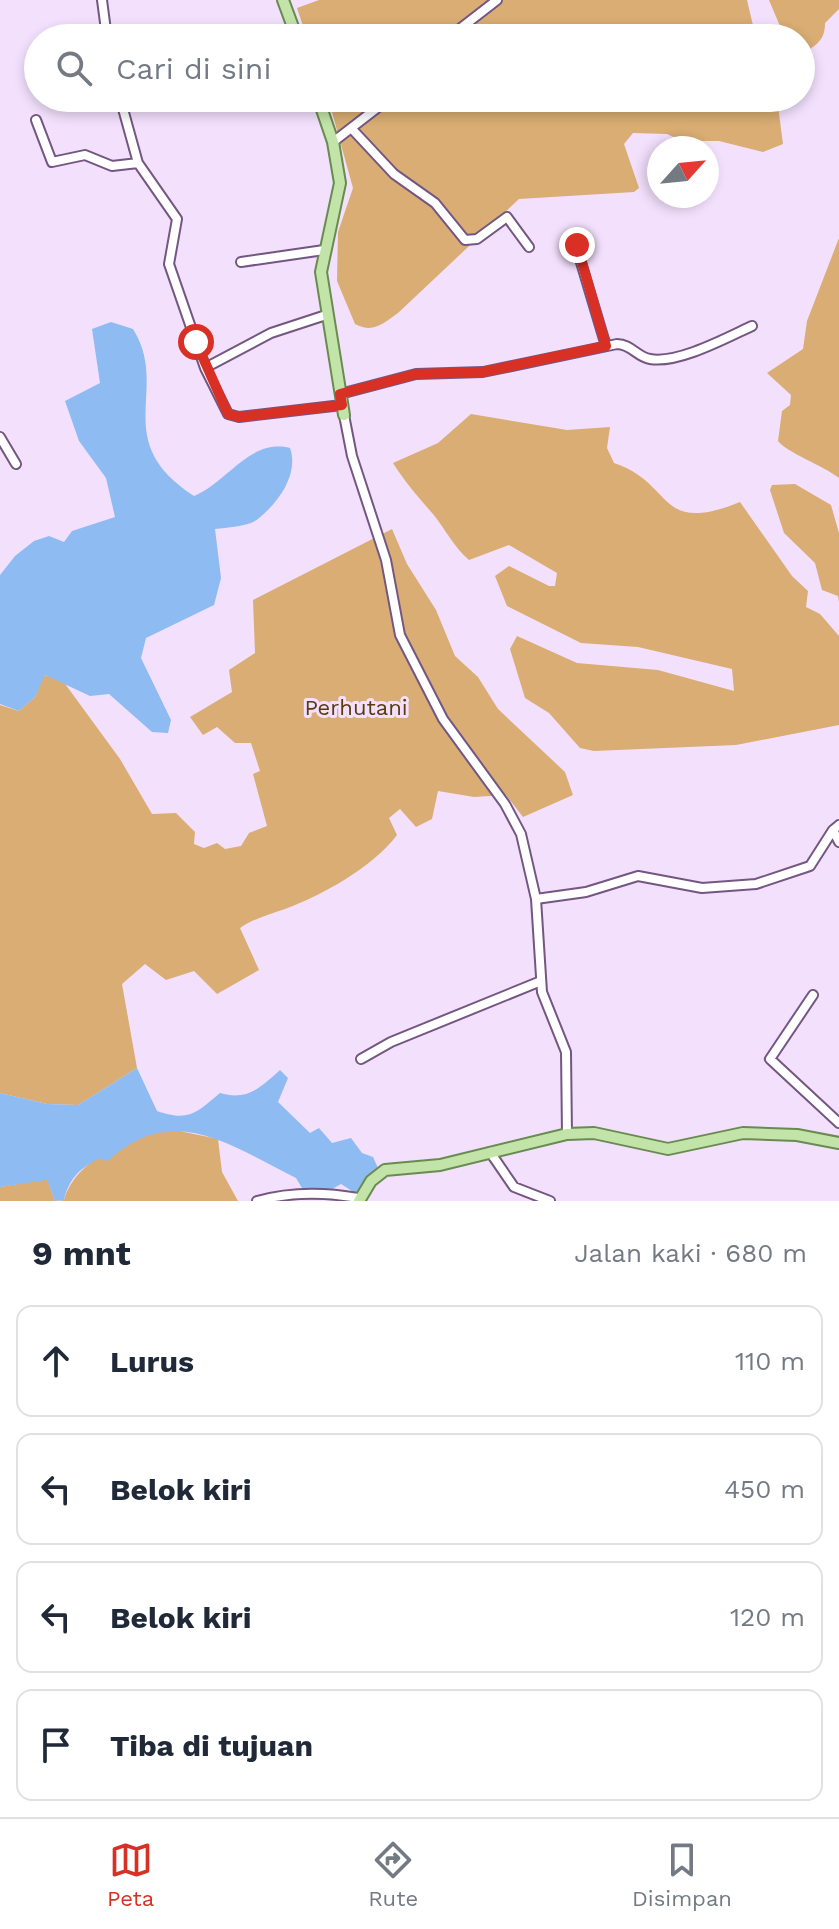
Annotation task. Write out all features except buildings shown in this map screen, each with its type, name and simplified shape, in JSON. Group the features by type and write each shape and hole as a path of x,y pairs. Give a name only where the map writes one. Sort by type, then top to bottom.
{"main road":[{"path":"283,0 292,24"},
{"path":"323,112 333,142 340,183 321,272 342,405"},
{"path":"358,1199 376,1175 385,1170 440,1165 567,1134 594,1133 668,1149 743,1133 797,1135 839,1143"}],"street":[{"path":"102,0 105,24"},
{"path":"466,24 497,0"},
{"path":"124,112 138,163 177,219 169,264 205,368 231,416 308,411 342,405 416,374 483,372 606,346 626,344 647,358 660,359 695,351 752,326"},
{"path":"333,142 373,112"},
{"path":"36,120 52,162 85,155 112,166 138,163"},
{"path":"352,129 394,174 429,197 465,240 477,239 507,217 529,247"},
{"path":"574,239 606,346"},
{"path":"241,262 324,250"},
{"path":"205,368 271,333 326,315"},
{"path":"342,405 352,456 386,560 400,635 443,719 512,816 521,834 536,899 544,1001 566,1052 567,1134"},
{"path":"0,437 16,464"},
{"path":"536,899 586,892 638,876 702,888 756,884 810,866 836,827"},
{"path":"836,827 839,842"},
{"path":"361,1059 391,1042 541,981"},
{"path":"813,995 770,1059 839,1123"},
{"path":"490,1152 514,1187 550,1201"},
{"path":"257,1201 282,1195 338,1194 358,1199"}],"green space":[{"path":"319,0 747,0 753,24 302,24 297,8"},
{"path":"769,0 839,0 839,9 825,23 823,34 815,45 815,24 779,24"},
{"path":"332,112 779,112 783,144 763,152 719,141 719,136 633,133 624,144 639,188 634,192 519,199 398,313 373,328 355,324 337,281 338,232 353,188"},
{"path":"839,238 839,478 778,441 782,411 790,405 791,395 767,373 803,349 807,321"},
{"path":"471,414 567,430 610,427 607,448 614,463 648,482 679,510 693,513 713,511 740,502 792,576 808,591 806,607 820,614 839,636 839,725 736,745 594,751 580,748 549,713 525,698 510,649 517,636 577,663 658,670 734,691 732,669 638,647 581,643 507,606 495,576 509,566 549,586 555,586 557,573 509,545 469,560 393,463 438,443"},
{"path":"795,484 831,505 839,533 839,602 838,596 822,590 815,563 784,533 770,490 772,485"},
{"name":"Perhutani","path":"392,529 407,564 436,610 455,656 478,677 498,709 565,772 573,795 523,817 506,795 474,797 438,791 432,819 416,827 400,809 389,818 397,835 361,869 315,896 240,928 259,970 217,994 194,971 166,980 145,964 122,984 137,1068 78,1105 47,1104 0,1093 0,705 19,711 35,697 44,675 63,681 120,759 152,814 176,813 195,832 194,844 204,848 217,843 225,849 241,846 249,833 267,826 253,774 260,771 251,743 235,743 217,727 203,735 190,717 232,692 229,670 255,653 253,600"},
{"path":"170,1129 218,1139 222,1172 238,1201 56,1201 64,1200 70,1185 92,1161 139,1137"},
{"path":"47,1179 55,1201 0,1201 0,1187"}],"water":[{"path":"111,322 133,329 143,351 147,435 154,455 168,475 194,496 263,449 290,448 292,458 285,487 266,512 249,524 215,529 221,578 214,605 146,638 141,658 171,720 168,733 152,732 109,694 90,696 45,675 35,697 19,711 0,704 0,575 15,556 34,541 49,536 64,542 72,531 115,517 106,478 79,441 65,401 100,383 92,329"},
{"path":"137,1068 157,1111 177,1116 192,1114 220,1093 238,1095 253,1091 280,1070 288,1078 278,1102 310,1133 319,1128 332,1143 351,1138 362,1153 373,1157 378,1168 355,1193 341,1184 327,1192 302,1188 296,1178 248,1153 224,1142 178,1131 155,1134 132,1143 108,1161 98,1159 91,1163 72,1180 64,1200 55,1201 47,1180 0,1187 0,1093 47,1104 78,1105"}],"route":[{"path":"196,342 228,414 239,417 342,405 340,394 416,374 463,374 525,366 606,346 577,245"}]}
